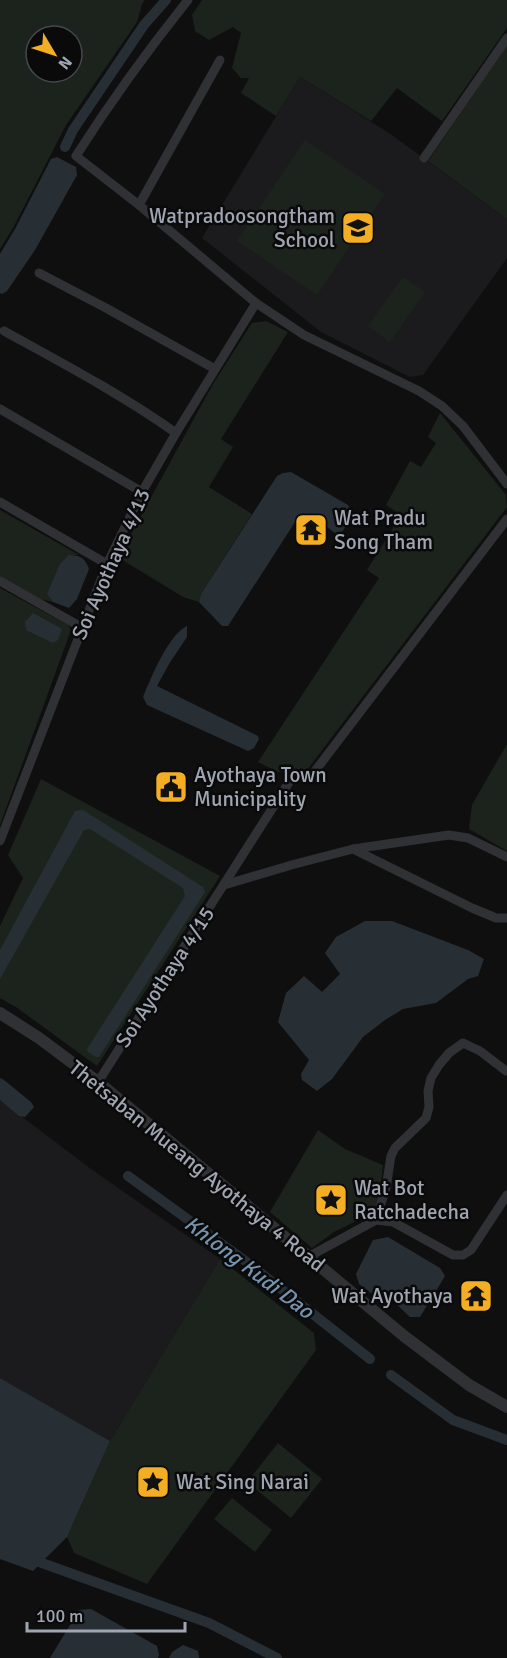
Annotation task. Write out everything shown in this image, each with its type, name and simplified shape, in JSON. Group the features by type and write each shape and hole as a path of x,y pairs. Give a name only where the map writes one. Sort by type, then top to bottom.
{"street":[{"path":"188,0 118,90 76,156 139,205 256,303 304,335 419,391 442,406 463,426 506,481"},
{"path":"424,158 507,38"},
{"path":"139,205 220,60"},
{"path":"39,273 215,369"},
{"name":"Soi Ayothaya 4/13","path":"0,841 107,564 142,492 256,303"},
{"path":"4,331 99,383 176,433"},
{"path":"0,409 142,492"},
{"path":"0,502 107,564"},
{"name":"Soi Ayothaya 4/15","path":"99,1082 291,779 312,775 507,519"},
{"path":"0,581 81,627"},
{"path":"224,885 353,849 448,835 468,838 507,857"},
{"path":"353,849 472,908 496,918 507,918"},
{"name":"Thetsaban Mueang Ayothaya 4 Road","path":"0,1013 99,1082 404,1336 470,1385 507,1407"},
{"path":"376,1220 386,1188 391,1156 395,1148 426,1118 431,1078 449,1053 463,1043 506,1071"},
{"path":"308,1257 376,1220 393,1222 453,1255 462,1255 471,1250 507,1195"}],"shaded area":[{"path":"0,0 145,0 137,22 66,125 0,249"},
{"path":"202,0 507,0 507,28 442,121 397,88 371,121 300,77 276,116 241,93 249,78 241,78 232,68 241,33 233,27 209,40 195,31 192,15"},
{"path":"507,45 507,219 428,161"},
{"name":"Watpradoosongtham School","path":"300,77 389,133 507,219 507,258 423,375 410,377 321,332 202,238"},
{"path":"305,140 385,194 317,295 237,241"},
{"path":"57,157 76,167 77,175 35,250 7,291 2,294 0,293 0,254 51,159"},
{"path":"403,277 425,292 390,342 368,326"},
{"path":"266,321 288,332 221,439 233,447 209,487 252,514 201,594 199,602 183,597 124,561 120,554 213,384 252,323"},
{"path":"440,413 506,495 507,507 307,770 278,772 258,762 379,578 367,570 401,515 386,505 410,461 421,467 436,443 428,437"},
{"path":"291,472 348,505 350,516 348,522 342,532 336,534 311,518 295,522 228,626 222,626 199,602 201,594 277,476"},
{"path":"0,510 79,555 69,555 47,594 53,602 40,599 0,577"},
{"path":"69,555 82,558 89,569 77,599 69,608 53,602 47,594 60,564"},
{"path":"0,588 68,625 71,630 0,825"},
{"path":"33,613 62,629 58,640 53,643 26,630 25,622"},
{"path":"187,626 187,637 157,686 258,736 259,739 254,748 248,751 147,705 143,697 161,658 173,638"},
{"path":"507,744 507,851 469,829 472,805"},
{"path":"41,779 220,876 97,1066 16,1007 0,998 0,926 23,878 8,855"},
{"path":"83,810 203,887 205,892 99,1057 88,1052 87,1049 185,896 183,888 90,829 84,830 0,979 0,950 75,811"},
{"path":"365,921 392,921 468,950 484,959 478,976 468,979 436,1003 403,1009 363,1037 332,1079 317,1091 302,1080 301,1074 309,1060 278,1022 286,993 304,976 322,992 340,974 325,953 336,937"},
{"path":"0,1078 31,1102 34,1107 25,1117 19,1116 0,1100"},
{"path":"0,1100 91,1169 220,1259 110,1441 0,1378"},
{"path":"318,1130 345,1149 383,1165 376,1211 334,1232 312,1248 270,1212"},
{"path":"388,1237 440,1268 445,1276 420,1317 410,1317 395,1303 379,1299 359,1284 356,1274 373,1240"},
{"path":"220,1259 314,1333 316,1350 147,1584 74,1553 67,1537 110,1441"},
{"path":"0,1378 110,1441 67,1537 33,1571 0,1559"},
{"path":"278,1443 322,1479 291,1518 247,1482"},
{"path":"232,1498 272,1530 255,1552 214,1519"},
{"path":"91,1609 157,1646 158,1658 50,1658 79,1610"},
{"path":"183,1645 198,1651 199,1658 169,1658 172,1652"}],"waterway":[{"path":"65,147 73,130 144,25 166,0"},
{"name":"Khlong Kudi Dao","path":"128,1176 248,1263 370,1359"},
{"name":"Khlong Kudi Dao","path":"391,1375 453,1420 507,1440"},
{"path":"28,1558 209,1623 277,1658"}],"place":[{"name":"Watpradoosongtham School","path":"358,228"},
{"name":"Wat Pradu Song Tham","path":"311,530"},
{"name":"Ayothaya Town Municipality","path":"171,787"},
{"name":"Wat Bot Ratchadecha","path":"331,1200"},
{"name":"Wat Ayothaya","path":"476,1296"},
{"name":"Wat Sing Narai","path":"153,1482"}]}
